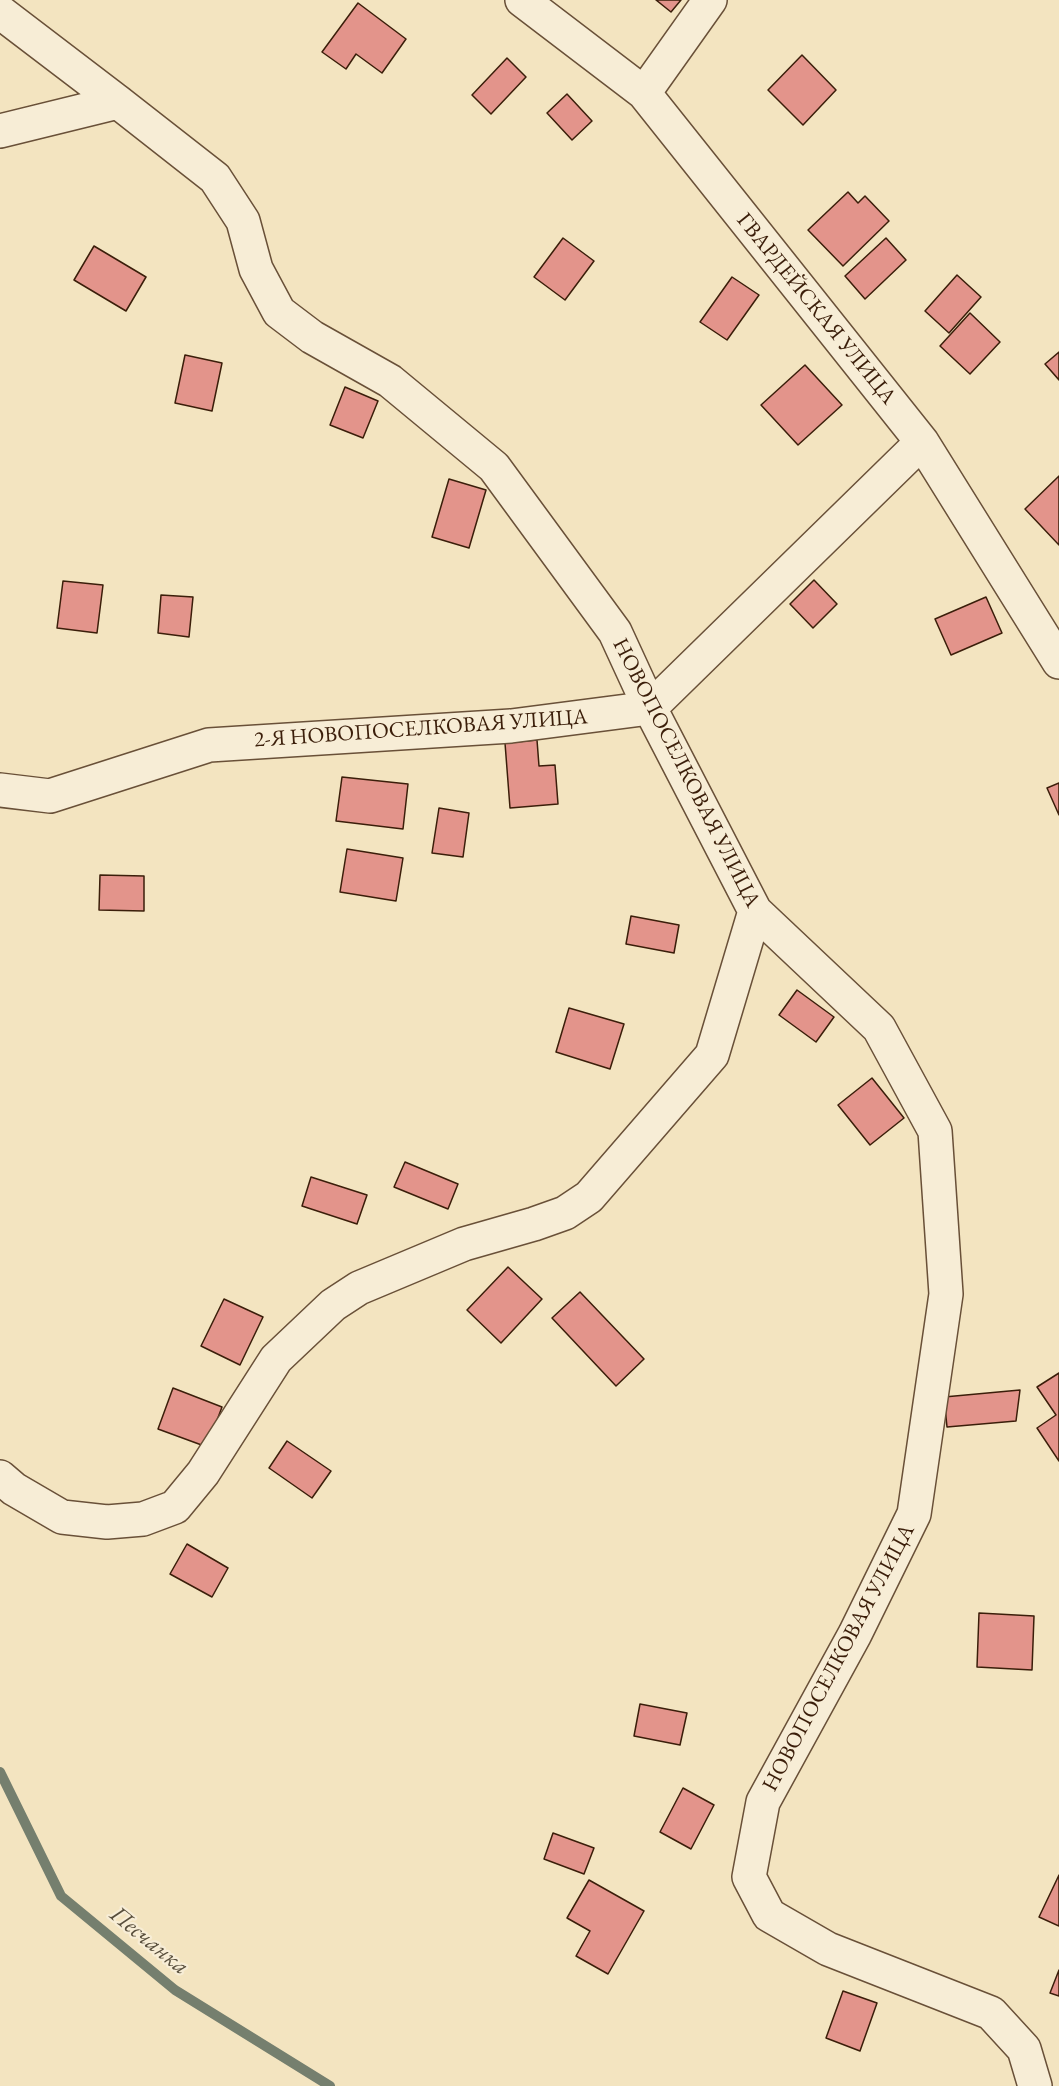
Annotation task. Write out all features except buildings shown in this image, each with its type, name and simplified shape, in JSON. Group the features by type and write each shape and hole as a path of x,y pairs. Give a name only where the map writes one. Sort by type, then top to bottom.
{"street":[{"name":"ГВАРДЕЙСКАЯ УЛИЦА","path":"522,0 644,93 922,442 1059,662"},
{"path":"644,93 711,0"},
{"name":"НОВОПОСЕЛКОВАЯ УЛИЦА","path":"0,12 214,178 243,221 256,269 279,312 312,337 390,381 494,467 615,632 650,708 755,911 879,1028 935,1131 946,1294 914,1514 855,1634 763,1802 749,1877 769,1915 828,1949 991,2013 1024,2049 1035,2086"},
{"path":"0,131 118,102"},
{"path":"650,708 922,442"},
{"name":"2-Я НОВОПОСЕЛКОВАЯ УЛИЦА","path":"0,790 50,796 209,745 511,726 650,708"},
{"path":"0,1477 14,1490 62,1517 107,1522 143,1519 175,1507 203,1473 276,1359 333,1305 359,1288 464,1244 565,1213 589,1197 712,1055 755,911"}],"waterway":[{"name":"Песчанка","path":"0,1772 61,1896 175,1990 330,2086"}]}
